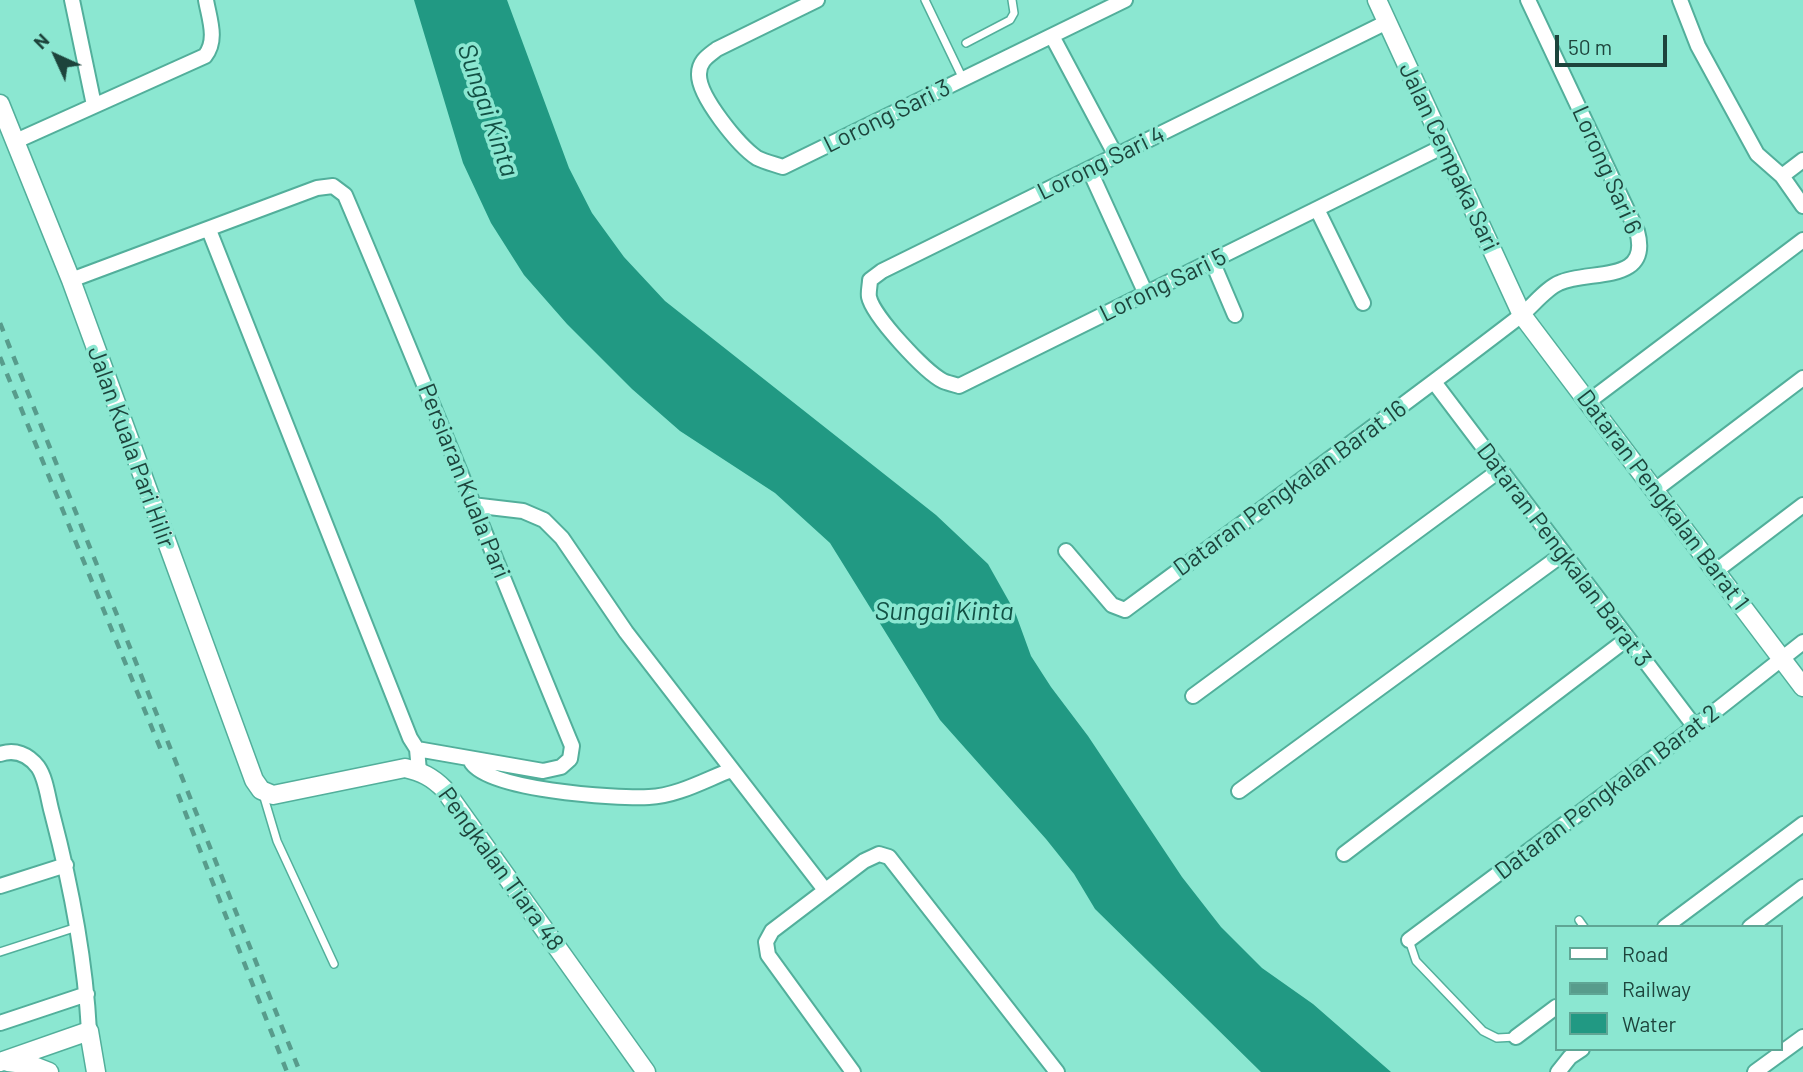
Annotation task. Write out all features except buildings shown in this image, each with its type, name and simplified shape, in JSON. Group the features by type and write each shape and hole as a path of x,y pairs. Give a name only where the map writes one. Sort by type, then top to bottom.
{"street":[{"path":"72,0 94,105"},
{"path":"16,141 205,56 212,48 212,38 205,0"},
{"name":"Lorong Sari 3","path":"817,0 717,49 704,58 699,73 702,90 742,146 759,159 783,167 1125,0"},
{"name":"Jalan Cempaka Sari","path":"1377,0 1522,314"},
{"name":"Lorong Sari 6","path":"1522,314 1558,283 1619,272 1636,260 1642,246 1528,0"},
{"path":"1680,0 1698,46 1757,154 1782,176 1803,206"},
{"name":"Lorong Sari 4","path":"892,332 869,296 870,280 882,271 1387,22"},
{"path":"1052,36 1116,156"},
{"name":"Jalan Kuala Pari Hilir","path":"0,104 71,281 254,780 261,790"},
{"name":"Lorong Sari 5","path":"892,332 920,363 943,381 959,386 1444,146"},
{"path":"1782,176 1803,160"},
{"path":"1088,169 1146,294"},
{"name":"Persiaran Kuala Pari","path":"71,281 317,188 334,186 345,195 424,379 472,505 572,746 570,759 561,767 543,771 417,749"},
{"path":"1317,209 1363,303"},
{"path":"209,230 410,738 417,749 419,771"},
{"path":"1588,402 1803,240"},
{"path":"1212,261 1235,315"},
{"name":"Dataran Pengkalan Barat 16","path":"1066,551 1112,605 1125,610 1522,314"},
{"name":"Dataran Pengkalan Barat 1","path":"1522,314 1803,687"},
{"path":"1655,490 1803,378"},
{"name":"Dataran Pengkalan Barat 3","path":"1434,382 1695,727"},
{"path":"1193,696 1500,470"},
{"path":"472,505 523,511 544,520 562,538 626,632 825,890"},
{"path":"1716,571 1803,505"},
{"path":"1239,791 1563,554"},
{"path":"1344,854 1627,639"},
{"name":"Dataran Pengkalan Barat 2","path":"1409,940 1695,727 1803,642"},
{"path":"0,754 8,752 26,755 40,769 66,865 78,927 96,1072"},
{"path":"470,758 475,767 501,781 587,794 638,797 682,790 731,769"},
{"name":"Pengkalan Tiara 48","path":"261,790 282,795 397,769 419,771 435,779 646,1072"},
{"path":"1668,925 1803,824"},
{"path":"853,1072 768,955 766,942 772,930 864,861 879,854 890,857 1057,1072"},
{"path":"0,886 66,865"},
{"path":"1753,925 1803,887"},
{"path":"0,1023 87,994"},
{"path":"1516,1037 1554,1008"},
{"path":"1,1062 89,1031"},
{"path":"1784,1043 1803,1037"},
{"path":"1558,1072 1579,1051"},
{"path":"1755,1072 1776,1051"},
{"path":"1,1062 31,1065 49,1072"}],"lane":[{"path":"925,0 963,79"},
{"path":"966,43 1010,20 1014,13 1012,0"},
{"path":"261,790 277,841 334,964"},
{"path":"0,952 78,927"},
{"path":"1409,940 1416,961 1483,1031 1497,1038 1516,1037"}],"water":[{"name":"Sungai Kinta","path":"414,0 507,0 569,168 592,213 624,257 665,301 936,515 988,564 1015,612 1031,656 1182,877 1221,927 1262,968 1313,1004 1391,1072 1261,1072 1095,909 1074,874 1046,839 940,720 830,543 775,493 680,431 632,389 567,324 524,275 491,223 463,163"}],"railway":[{"path":"0,323 300,1072"},
{"path":"0,357 163,755"},
{"path":"178,794 287,1072"}]}
